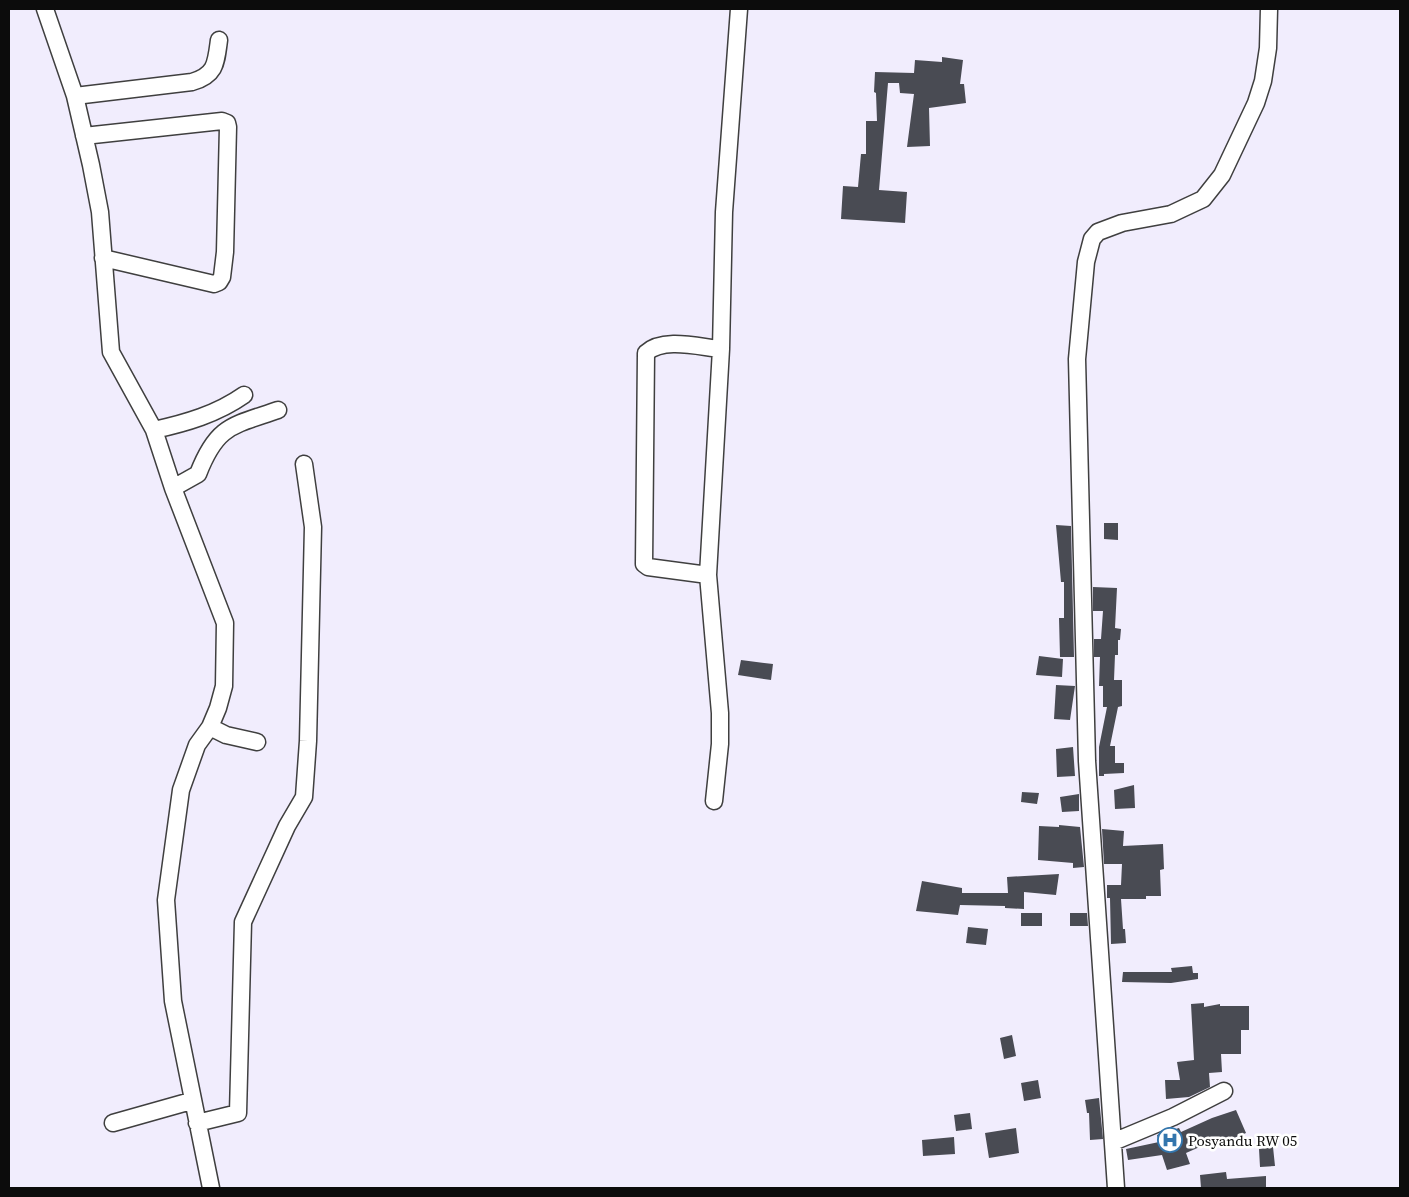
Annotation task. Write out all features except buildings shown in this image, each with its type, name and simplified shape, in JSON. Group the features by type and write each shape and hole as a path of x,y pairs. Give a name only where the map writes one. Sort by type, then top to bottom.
{"street":[{"path":"45,9 75,96 100,212 108,338 111,352 154,430 173,488 225,623 224,686 210,727 197,745 181,790 166,900 172,1001 191,1100 211,1188"},
{"path":"714,801 720,744 720,713 708,574 721,349 724,212 739,9"},
{"path":"1116,1188 1087,761 1077,359 1086,262 1092,239 1098,232 1122,223 1171,214 1203,199 1222,175 1256,103 1263,82 1268,48 1269,9"},
{"path":"75,96 136,87 192,82 204,78 211,72 219,40"},
{"path":"84,136 222,121 227,123 228,127 225,252 222,277 219,282 214,284 103,258"},
{"path":"708,574 657,569 644,564 646,353 655,347 666,345 721,349"},
{"path":"154,430 183,424 230,405 244,395"},
{"path":"173,488 198,474 216,438 224,430 278,410"},
{"path":"197,1123 238,1113 243,922 287,826 304,796 308,740 313,527 304,464"},
{"path":"210,727 226,735 257,742"},
{"path":"1113,1142 1172,1117 1224,1091"},
{"path":"112,1123 191,1100"}],"place":[{"name":"Posyandu RW 05","path":"1170,1140"}]}
